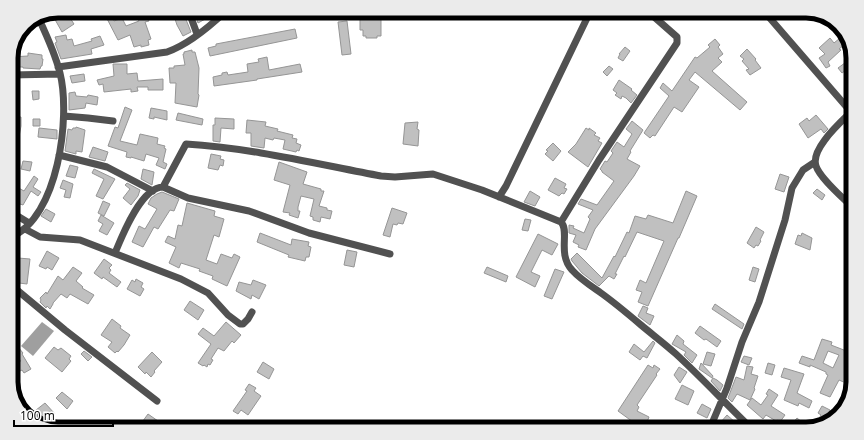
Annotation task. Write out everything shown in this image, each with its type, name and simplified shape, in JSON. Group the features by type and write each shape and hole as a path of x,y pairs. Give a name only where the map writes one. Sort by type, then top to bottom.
{"street":[{"path":"191,18 197,34"},
{"path":"18,74 59,71 167,52 175,49 218,18"},
{"path":"499,197 506,186 586,18"},
{"path":"561,222 599,160 677,43 676,37 655,18"},
{"path":"770,18 846,104"},
{"path":"18,235 34,219 48,193 59,155 64,116 59,71 40,22"},
{"path":"64,116 113,121"},
{"path":"846,117 832,131 818,151 815,162 817,169 846,201"},
{"path":"163,187 187,144 265,153 381,176 396,177 433,174 499,197 561,222 565,226 564,253 570,269 622,309 675,354 745,422"},
{"path":"59,155 107,167 153,191"},
{"path":"712,422 727,388 742,342 759,302 785,220 792,188 803,170 815,162"},
{"path":"114,253 130,220 142,201 158,187 163,187 188,198 252,212 309,233 390,254"},
{"path":"18,218 40,237 80,240 190,283 208,293 228,315 240,324 246,322 252,312"},
{"path":"18,291 64,330 157,401"}],"shaded area":[{"path":"42,322 54,331 33,356 21,346"}],"building":[{"path":"70,18 74,24 62,32 54,19"},
{"path":"107,18 113,18 114,21 122,18 126,26 139,21 138,18 148,18 149,21 145,22 151,39 148,40 149,45 134,47 130,35 118,40"},
{"path":"175,18 185,18 191,32 183,36"},
{"path":"196,18 207,18 198,23"},
{"path":"360,18 381,18 381,36 377,36 377,38 366,38 366,36 363,36 363,30 360,30"},
{"path":"347,21 351,54 342,55 338,22"},
{"path":"295,29 297,38 210,56 208,48 216,46 216,44"},
{"path":"66,35 67,40 72,39 74,46 92,41 91,39 100,36 104,45 91,49 92,54 61,59 55,43 57,42 55,37"},
{"path":"830,38 834,43 840,38 844,45 828,62 830,66 826,68 819,58 825,54 819,48"},
{"path":"715,39 720,45 718,47 723,54 718,58 722,62 712,71 747,102 740,110 695,72 689,80 699,87 682,112 674,107 655,136 653,135 650,138 644,133 669,96 660,88 663,83 672,91 695,57 697,58 710,47 708,45"},
{"path":"625,47 630,51 623,61 618,58 619,54"},
{"path":"747,49 756,59 755,60 761,68 750,75 746,70 749,69 742,61 744,59 740,56"},
{"path":"192,50 192,52 195,52 199,68 199,95 197,107 175,103 176,83 170,83 169,68 185,65 183,54 184,52"},
{"path":"28,53 42,55 42,66 40,69 18,67 18,57 28,56"},
{"path":"267,57 269,70 300,64 302,72 214,86 213,77 227,72 228,75 248,72 247,64 259,62 258,59"},
{"path":"846,62 846,70 842,73 838,68"},
{"path":"113,64 127,64 127,74 137,73 138,81 163,79 163,90 148,90 148,87 137,87 138,91 131,92 131,89 104,92 103,84 99,85 97,80 114,76"},
{"path":"609,66 613,69 607,76 603,72"},
{"path":"84,74 85,81 72,83 70,76"},
{"path":"619,80 632,89 631,90 637,95 631,103 622,96 621,99 615,95 617,93 613,90"},
{"path":"32,91 39,91 39,99 33,100"},
{"path":"75,92 76,96 87,97 88,95 98,97 97,105 86,103 85,108 69,110 69,93"},
{"path":"125,107 132,110 120,141 137,145 140,134 158,138 157,144 165,146 164,148 166,149 163,162 167,164 165,169 156,165 159,158 146,154 144,161 126,157 127,152 108,146 115,127 118,128"},
{"path":"151,108 167,111 167,120 154,117 154,119 149,118"},
{"path":"178,113 203,119 202,125 176,120"},
{"path":"816,115 828,129 824,133 821,129 808,138 799,124 807,118 809,121"},
{"path":"18,117 21,117 18,142"},
{"path":"215,118 234,119 234,129 221,128 220,142 213,141 213,125 215,125"},
{"path":"33,119 40,119 40,126 33,126"},
{"path":"247,120 266,122 265,126 293,135 292,138 297,139 296,143 301,145 299,151 297,150 296,152 283,149 285,140 274,138 273,140 265,138 264,148 251,146 251,133 246,133"},
{"path":"632,121 643,130 630,151 631,152 627,159 640,166 595,229 586,250 578,247 579,245 573,242 576,235 569,233 569,225 574,226 573,228 584,233 590,219 588,217 593,210 578,204 581,199 597,205 614,181 600,169 613,153 611,151 617,142 624,147 632,134 626,129"},
{"path":"418,122 418,146 403,144 405,123"},
{"path":"76,127 85,130 82,152 76,151 76,154 65,151 68,129 72,130"},
{"path":"39,128 57,130 57,139 38,137"},
{"path":"586,128 589,130 589,128 596,133 594,135 600,138 598,141 602,143 588,167 568,152 576,144"},
{"path":"553,143 561,151 553,161 545,154 548,151 546,150"},
{"path":"93,147 108,152 105,161 89,157"},
{"path":"211,154 221,156 220,159 224,160 223,166 220,165 218,170 208,168"},
{"path":"23,161 32,162 30,171 21,169"},
{"path":"279,162 307,172 303,184 324,191 319,206 332,211 330,219 321,217 320,222 313,220 313,217 310,216 314,199 301,196 298,207 298,211 300,211 298,218 289,215 290,213 283,212 290,185 274,180"},
{"path":"70,165 78,167 75,178 66,176"},
{"path":"94,169 115,179 103,199 96,196 104,179 92,173"},
{"path":"143,169 154,172 152,185 141,179"},
{"path":"780,174 789,177 784,192 775,189"},
{"path":"34,176 38,179 33,187 41,192 38,196 31,191 23,205 20,204 18,208 18,188 24,191"},
{"path":"555,178 566,184 564,188 567,189 564,194 562,193 559,196 548,190"},
{"path":"63,180 73,184 70,198 64,197 66,190 60,188"},
{"path":"127,183 140,190 138,196 131,205 123,198 130,189 125,185"},
{"path":"817,189 825,195 822,200 813,193"},
{"path":"530,191 540,197 535,206 524,202"},
{"path":"686,191 697,196 648,306 638,302 642,292 636,290 640,280 646,283 664,241 637,232 615,274 617,274 614,279 609,276 599,286 582,273 572,261 571,259 577,253 602,278 614,256 615,257 627,232 629,233 635,216 646,219 648,215 673,223"},
{"path":"162,192 179,199 174,211 170,210 158,229 154,227 143,247 132,242 139,226 145,229 157,209 148,204 151,198"},
{"path":"103,201 110,204 104,216 98,213"},
{"path":"187,203 215,211 214,216 224,219 219,237 214,235 206,260 217,264 221,254 232,258 234,254 240,257 227,286 212,279 213,276 199,271 200,269 181,263 179,268 169,263 176,247 165,242 168,236 175,239 178,225 182,226"},
{"path":"392,208 407,213 403,224 393,224 390,237 383,235"},
{"path":"46,209 55,214 51,222 41,216"},
{"path":"101,215 114,223 107,235 99,231 103,224 98,221"},
{"path":"525,219 531,220 528,231 522,230"},
{"path":"756,227 764,232 758,246 756,245 754,248 747,243"},
{"path":"260,233 291,245 292,239 309,242 308,246 311,247 309,257 306,257 305,261 288,257 289,255 257,242"},
{"path":"802,233 812,238 810,250 795,244 798,235 801,236"},
{"path":"538,234 558,244 552,255 542,250 531,272 540,276 535,287 516,277"},
{"path":"347,250 357,252 354,267 344,265"},
{"path":"47,251 59,258 52,270 47,267 46,269 39,266"},
{"path":"18,258 30,259 27,284 19,283"},
{"path":"104,259 112,265 109,268 111,270 109,273 121,282 117,287 103,277 102,279 94,273"},
{"path":"73,267 82,273 76,281 83,287 82,288 94,295 88,304 70,294 67,298 61,294 50,309 47,306 46,308 40,302 40,298 46,292 47,294 58,276 63,280"},
{"path":"487,267 508,276 506,282 484,273"},
{"path":"753,267 759,269 755,282 749,280"},
{"path":"555,269 564,272 552,299 544,296"},
{"path":"136,279 143,283 141,287 144,289 140,296 127,289 132,280 135,282"},
{"path":"253,280 266,285 259,299 252,295 251,299 236,291 239,282 251,285"},
{"path":"190,301 204,310 198,320 184,310"},
{"path":"715,304 744,324 742,329 712,309"},
{"path":"643,306 648,308 646,313 654,316 650,325 638,316"},
{"path":"112,319 121,326 120,328 130,335 124,345 118,352 117,351 115,353 108,347 112,342 101,335"},
{"path":"226,322 241,335 234,343 232,341 224,351 218,348 211,359 213,360 207,367 198,363 211,344 198,334 203,328 214,336"},
{"path":"700,326 721,341 717,347 695,333"},
{"path":"677,335 684,341 683,344 697,355 692,363 684,355 686,352 672,344"},
{"path":"822,339 832,342 831,345 846,351 846,383 839,380 830,397 820,393 828,375 826,372 810,365 810,367 799,363 802,356 814,360","holes":["828,351 839,355 833,368 823,363"]},
{"path":"653,341 655,343 647,358 643,356 640,360 629,352 634,344 644,352"},
{"path":"18,347 23,353 22,354 31,369 24,373 22,370 20,371 18,368 18,362 21,361 18,358"},
{"path":"54,347 58,350 61,348 71,356 69,359 71,361 62,372 45,358"},
{"path":"84,351 92,357 88,361 81,354"},
{"path":"152,352 162,362 151,377 146,372 145,374 138,367"},
{"path":"707,352 715,354 711,366 703,364"},
{"path":"744,356 752,358 749,365 741,362"},
{"path":"263,362 274,369 269,379 257,372"},
{"path":"701,363 713,376 712,378 699,369"},
{"path":"768,363 775,365 772,375 765,373"},
{"path":"648,365 653,368 654,365 660,369 637,405 639,407 637,411 649,417 647,422 633,422 618,411"},
{"path":"747,366 753,367 751,374 758,376 755,389 750,400 737,394 732,402 728,398 736,377 744,380"},
{"path":"679,367 687,372 680,383 674,375"},
{"path":"784,368 804,374 797,393 812,401 809,408 799,403 798,406 784,400 791,380 781,377"},
{"path":"713,378 723,385 720,391 711,381"},
{"path":"249,384 256,388 254,391 261,396 248,415 241,410 238,414 233,411 247,391 245,390"},
{"path":"682,385 694,391 688,405 675,399"},
{"path":"769,389 778,395 771,406 785,415 780,422 766,415 763,419 747,405 752,398 761,405 768,395 766,394"},
{"path":"62,392 73,401 67,409 56,398"},
{"path":"45,403 55,414 48,420 33,413"},
{"path":"702,404 711,409 707,418 697,413"},
{"path":"822,406 830,410 827,416 818,420 821,415 818,413"},
{"path":"148,414 158,421 157,422 142,422"},
{"path":"727,415 734,422 721,422"},
{"path":"797,418 802,422 794,422"}]}
